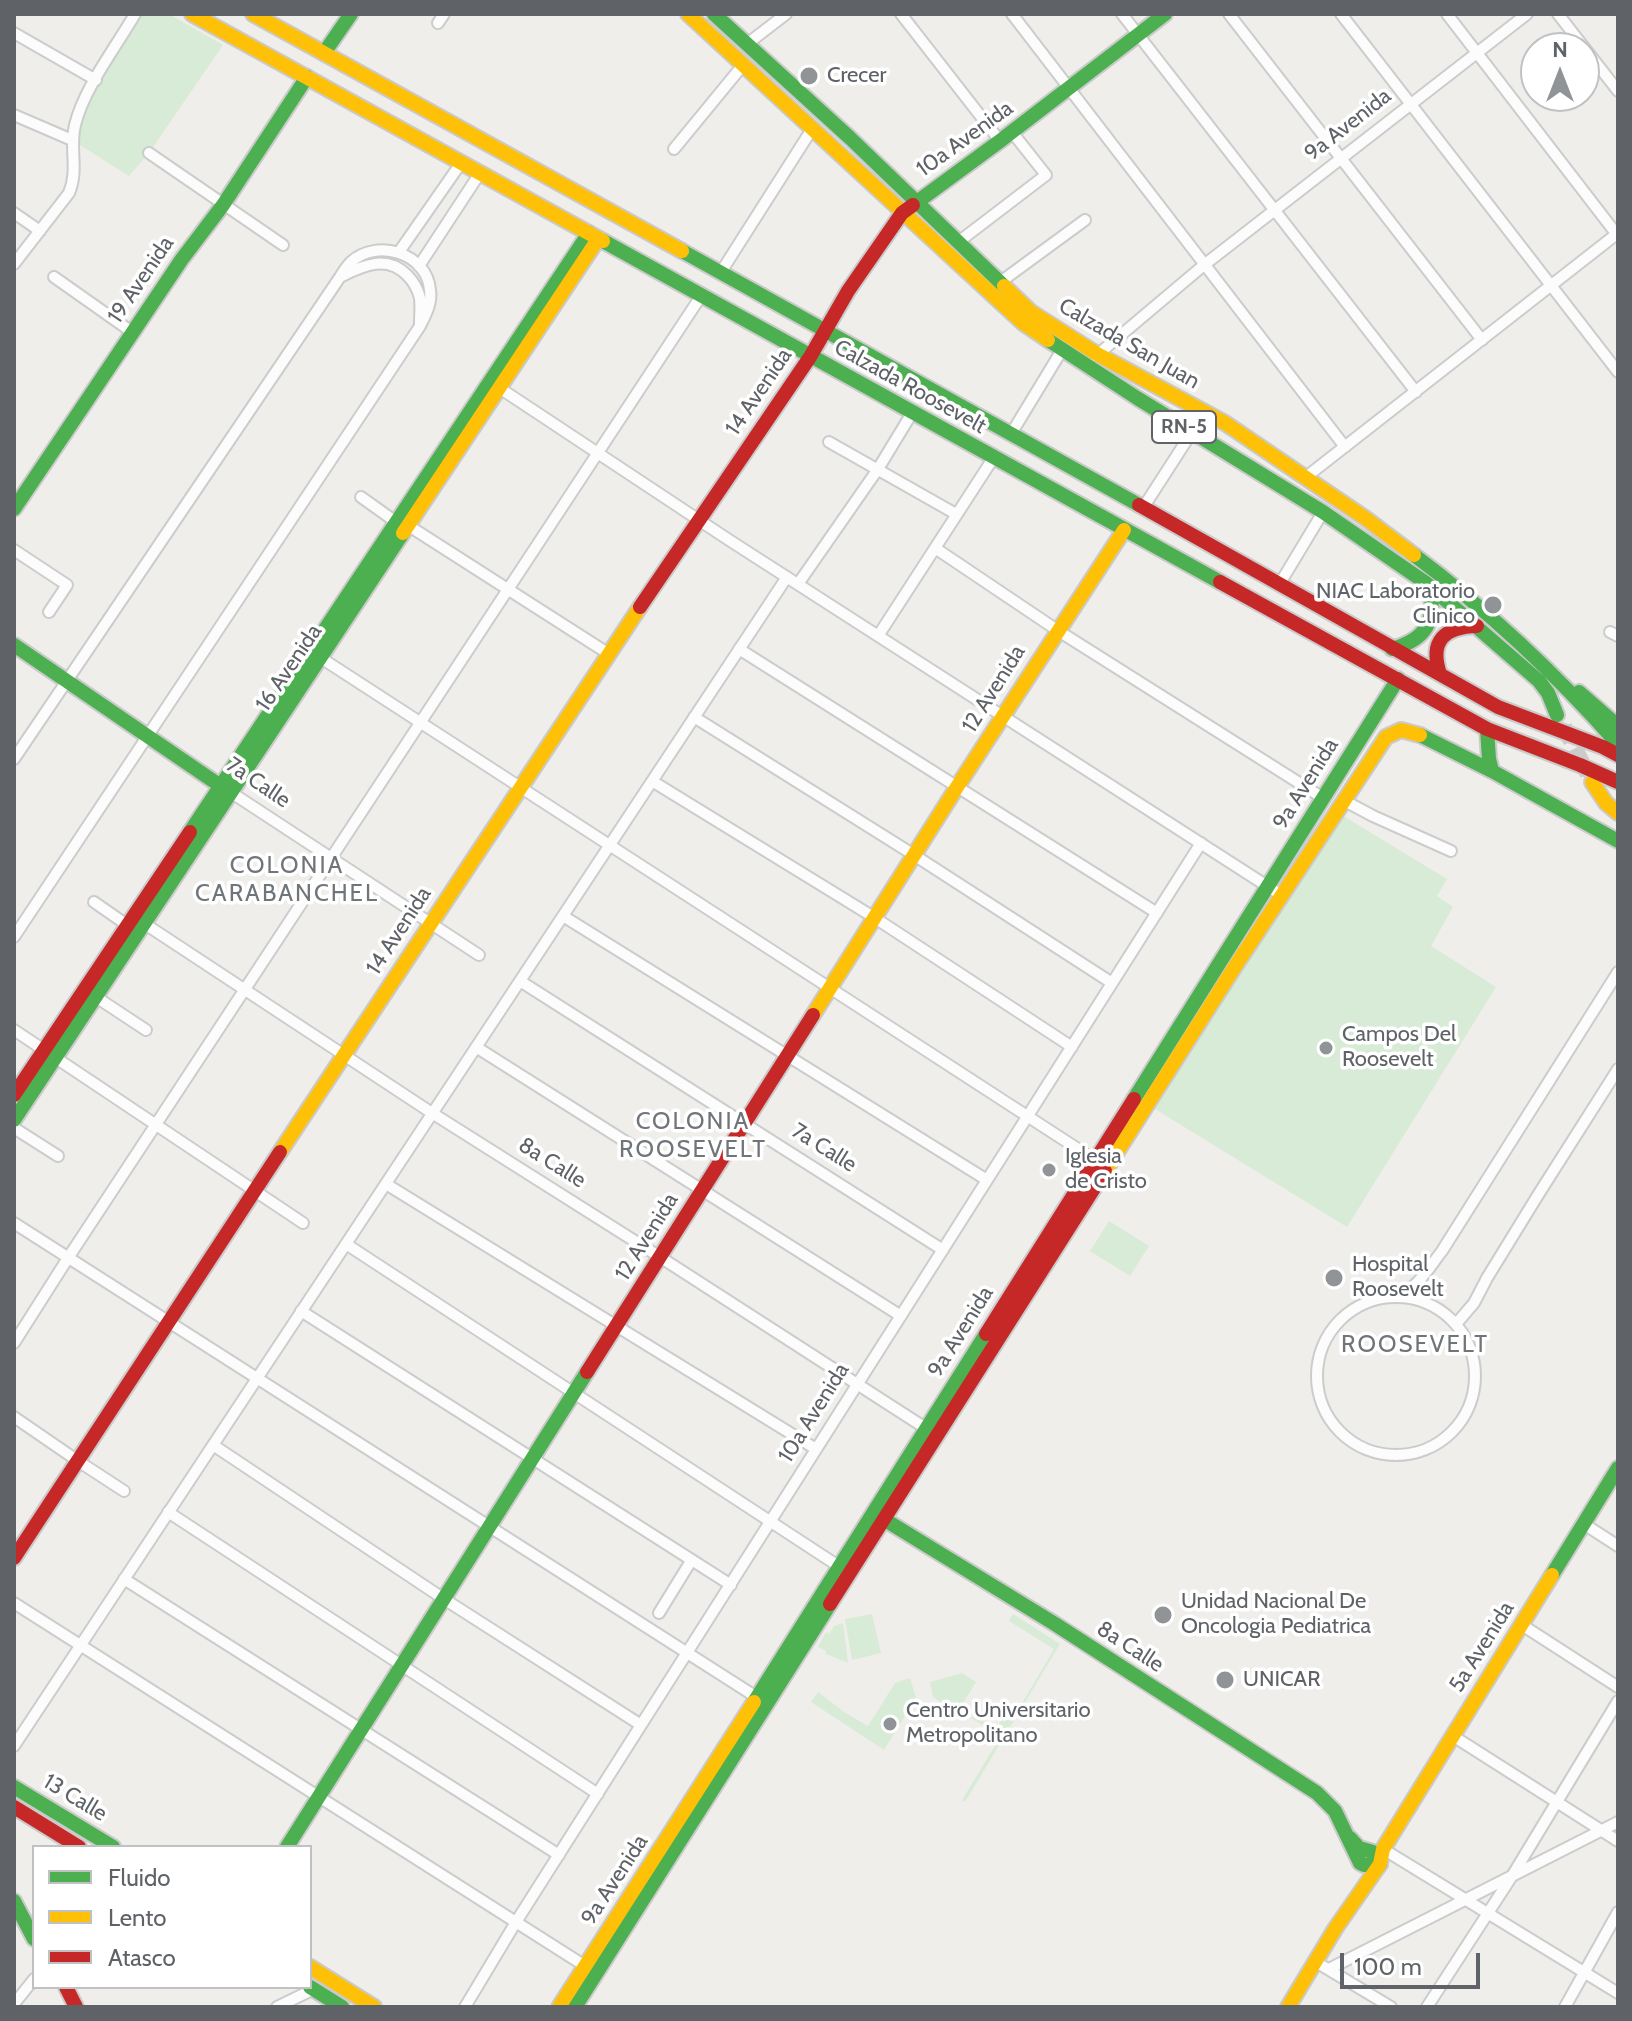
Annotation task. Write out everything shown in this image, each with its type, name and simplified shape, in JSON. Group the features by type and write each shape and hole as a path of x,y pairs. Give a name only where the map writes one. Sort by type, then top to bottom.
{"main road":[{"name":"Calzada Roosevelt","path":"192,14 1487,729 1617,781"},
{"name":"Calzada Roosevelt","path":"253,14 1498,707 1617,753"},
{"path":"324,53 351,14"},
{"name":"Calzada San Juan","path":"688,14 1023,323 1062,350 1094,361 1225,423 1365,518 1513,635 1585,707 1617,753"},
{"name":"Calzada San Juan","path":"714,14 1031,312 1192,432 1323,512 1430,586 1539,681 1557,715"},
{"name":"10a Avenida","path":"824,331 902,213 1165,14"},
{"name":"19 Avenida","path":"14,509 307,77"},
{"name":"16 Avenida","path":"14,1095 96,997 145,924 226,789 594,236"},
{"name":"14 Avenida","path":"14,1558 430,923 810,357 824,331"},
{"name":"16 Avenida","path":"14,1120 49,1054 127,925 321,658 403,524"},
{"name":"12 Avenida","path":"288,1845 957,787 1124,530"},
{"path":"1392,649 1415,641 1424,633 1433,610 1430,586"},
{"path":"1440,674 1435,664 1438,642 1454,627 1477,626"},
{"path":"1513,635 1618,726"},
{"name":"7a Calle","path":"14,645 226,789"},
{"name":"9a Avenida","path":"575,2007 762,1701 1101,1164 1268,886 1398,679"},
{"name":"9a Avenida","path":"1101,1164 1386,737 1405,729 1492,771"},
{"path":"1487,729 1492,771 1618,841"},
{"path":"1592,782 1606,803 1618,813"},
{"name":"5a Avenida","path":"1375,1857 1618,1468"},
{"name":"8a Calle","path":"879,1516 1055,1624 1317,1793 1335,1811 1347,1835 1359,1848 1375,1857"},
{"name":"9a Avenida","path":"559,2007 736,1744"},
{"name":"13 Calle","path":"14,1787 110,1845"},
{"name":"13 Calle","path":"14,1807 76,1845"},
{"path":"1288,2007 1366,1884 1375,1857"},
{"path":"14,1887 32,1921"},
{"path":"14,1901 32,1935"},
{"path":"312,1968 374,2007"},
{"path":"312,1988 342,2007"},
{"path":"67,1989 76,2007"}],"street":[{"path":"747,44 786,14"},
{"path":"901,14 1006,136 1046,175 957,243"},
{"path":"1012,14 1345,447"},
{"path":"1122,14 1416,392"},
{"path":"1229,14 1482,340"},
{"path":"1341,14 1618,372"},
{"path":"1306,477 1617,235 1447,14"},
{"name":"9a Avenida","path":"1094,361 1204,265 1527,14"},
{"path":"1558,14 1618,91"},
{"path":"14,264 69,193 74,181 72,140 79,111 133,17 120,15"},
{"path":"14,33 96,80"},
{"path":"674,149 743,65"},
{"path":"14,115 72,140"},
{"path":"721,272 812,129"},
{"path":"149,153 283,245"},
{"path":"399,252 461,163"},
{"path":"419,266 480,173"},
{"path":"14,213 40,231"},
{"path":"999,283 1085,220"},
{"path":"14,759 353,260 370,252 399,252 409,257 426,276 430,289 429,308 420,326 14,937"},
{"path":"340,277 363,266 382,262 400,268 412,281 420,299 420,326"},
{"path":"54,277 132,332"},
{"path":"14,1343 701,296"},
{"path":"1011,434 1062,350"},
{"path":"495,385 698,520 1281,895"},
{"path":"798,584 878,469 912,413"},
{"path":"1143,508 1192,432"},
{"path":"829,442 956,514"},
{"path":"878,636 994,457"},
{"path":"361,497 609,654"},
{"path":"1279,585 1323,512"},
{"path":"935,548 1057,630 1323,798"},
{"path":"14,550 67,585 49,612"},
{"path":"14,1746 787,577"},
{"path":"739,649 1157,913"},
{"path":"321,658 1101,1164"},
{"path":"694,717 1112,983"},
{"path":"652,781 875,918 1072,1047"},
{"name":"7a Calle","path":"226,789 479,955"},
{"path":"1343,800 1451,851"},
{"name":"10a Avenida","path":"465,2007 1201,843"},
{"path":"94,902 127,925"},
{"path":"563,916 987,1180"},
{"name":"8a Calle","path":"145,924 432,1113 932,1432"},
{"path":"1385,1298 1405,1297 1441,1311 1456,1324 1467,1340 1473,1357 1473,1395 1466,1412 1442,1440 1407,1454 1369,1450 1338,1429 1327,1414 1317,1378 1325,1342 1339,1321 1360,1306 1411,1288 1442,1251 1618,972"},
{"name":"7a Calle","path":"520,981 943,1250"},
{"path":"96,997 146,1030"},
{"path":"14,1030 303,1223"},
{"path":"476,1047 901,1316"},
{"path":"1456,1324 1474,1303 1618,1069"},
{"path":"14,1128 58,1156"},
{"path":"386,1184 816,1449"},
{"path":"14,1223 762,1701"},
{"path":"346,1244 845,1570"},
{"path":"301,1311 731,1585"},
{"path":"14,1417 124,1491"},
{"path":"213,1445 444,1599 641,1725"},
{"path":"168,1512 598,1794"},
{"path":"1584,1524 1618,1546"},
{"path":"659,1613 691,1561"},
{"path":"124,1579 559,1855"},
{"path":"14,1603 585,1966"},
{"path":"1522,1625 1618,1687"},
{"path":"1427,2007 1512,1876 1618,1701"},
{"path":"1453,1736 1618,1841"},
{"path":"1329,1969 1618,1822"},
{"name":"8a Calle","path":"1375,1857 1465,1900 1618,1993"},
{"path":"1565,2007 1618,1912"},
{"path":"1316,1962 1391,2007"},
{"path":"14,2004 32,1982"},
{"path":"277,2007 310,1989"}],"green space":[{"path":"135,14 169,14 223,45 149,153 129,176 72,140 75,123"},
{"name":"Campos Del Roosevelt","path":"1340,814 1447,879 1437,896 1453,907 1431,946 1496,987 1347,1227 1155,1109"},
{"path":"1109,1221 1149,1246 1130,1276 1090,1251"},
{"path":"872,1614 881,1653 852,1660 845,1619"},
{"path":"1013,1614 1060,1644 965,1802 962,1800 1001,1736 971,1718 974,1715 997,1728 1007,1710 999,1705 1002,1701 1018,1710 1054,1649 1009,1621"},
{"path":"843,1623 848,1663 826,1654 818,1647 826,1632 829,1634 834,1626"},
{"path":"962,1673 976,1682 957,1713 933,1697 930,1682"},
{"path":"910,1678 916,1698 884,1750 811,1702 818,1692 868,1726 895,1683"}],"tunnel":[{"path":"1564,727 1588,774"}],"traffic: fast":[{"path":"324,53 351,14"},
{"path":"714,14 850,138 1004,286"},
{"path":"913,205 1165,14"},
{"path":"14,509 307,77"},
{"path":"190,832 589,233"},
{"path":"603,241 1220,582"},
{"path":"682,251 1139,505"},
{"path":"1048,340 1323,512 1426,583 1539,681 1557,715"},
{"path":"14,1120 403,533"},
{"path":"1414,555 1521,644 1618,744"},
{"path":"1392,649 1414,640 1426,627 1432,609 1430,586"},
{"path":"14,645 225,789"},
{"path":"1134,1099 1398,679"},
{"path":"1579,692 1618,726"},
{"path":"1487,729 1492,771"},
{"path":"1420,735 1618,841"},
{"path":"754,1702 986,1334"},
{"path":"288,1845 587,1372"},
{"path":"1552,1575 1618,1468"},
{"path":"877,1515 1055,1624 1317,1793 1335,1811 1360,1863 1380,1864"},
{"path":"575,2007 830,1604"},
{"path":"14,1787 110,1845"},
{"path":"1350,1838 1359,1848 1373,1852"},
{"path":"14,1901 32,1935"},
{"path":"312,1988 342,2007"}],"traffic: slow":[{"path":"192,14 603,241"},
{"path":"253,14 682,251"},
{"path":"688,14 1023,323 1048,340"},
{"path":"403,533 598,239"},
{"path":"1004,286 1031,312 1097,354 1225,423 1414,555"},
{"path":"813,1015 1124,530"},
{"path":"280,1152 640,607"},
{"path":"1105,1171 1386,737 1401,730 1420,735"},
{"path":"1592,782 1606,803 1618,813"},
{"path":"1288,2007 1335,1929 1380,1864 1383,1849 1552,1575"},
{"path":"559,2007 754,1702"},
{"path":"312,1968 374,2007"}],"traffic: jam":[{"path":"640,607 810,357 848,291 902,213 913,205"},
{"path":"1139,505 1498,707 1618,755"},
{"path":"1220,582 1487,729 1618,782"},
{"path":"1440,674 1436,653 1442,638 1456,629 1477,626"},
{"path":"14,1095 190,832"},
{"path":"587,1372 813,1015"},
{"path":"986,1334 1134,1099"},
{"path":"14,1558 280,1152"},
{"path":"830,1604 1105,1171"},
{"path":"14,1807 76,1845"},
{"path":"67,1989 76,2007"}],"place":[{"name":"Crecer","path":"809,76"},
{"name":"NIAC Laboratorio Clinico","path":"1493,605"},
{"name":"Campos Del Roosevelt","path":"1326,1048"},
{"name":"Iglesia de Cristo","path":"1049,1170"},
{"name":"Hospital Roosevelt","path":"1334,1278"},
{"name":"Unidad Nacional De Oncologia Pediatrica","path":"1163,1615"},
{"name":"UNICAR","path":"1225,1680"},
{"name":"Centro Universitario Metropolitano","path":"890,1724"}],"district":[{"name":"COLONIA CARABANCHEL","path":"287,880"},
{"name":"COLONIA ROOSEVELT","path":"693,1136"},
{"name":"ROOSEVELT","path":"1415,1345"}]}
